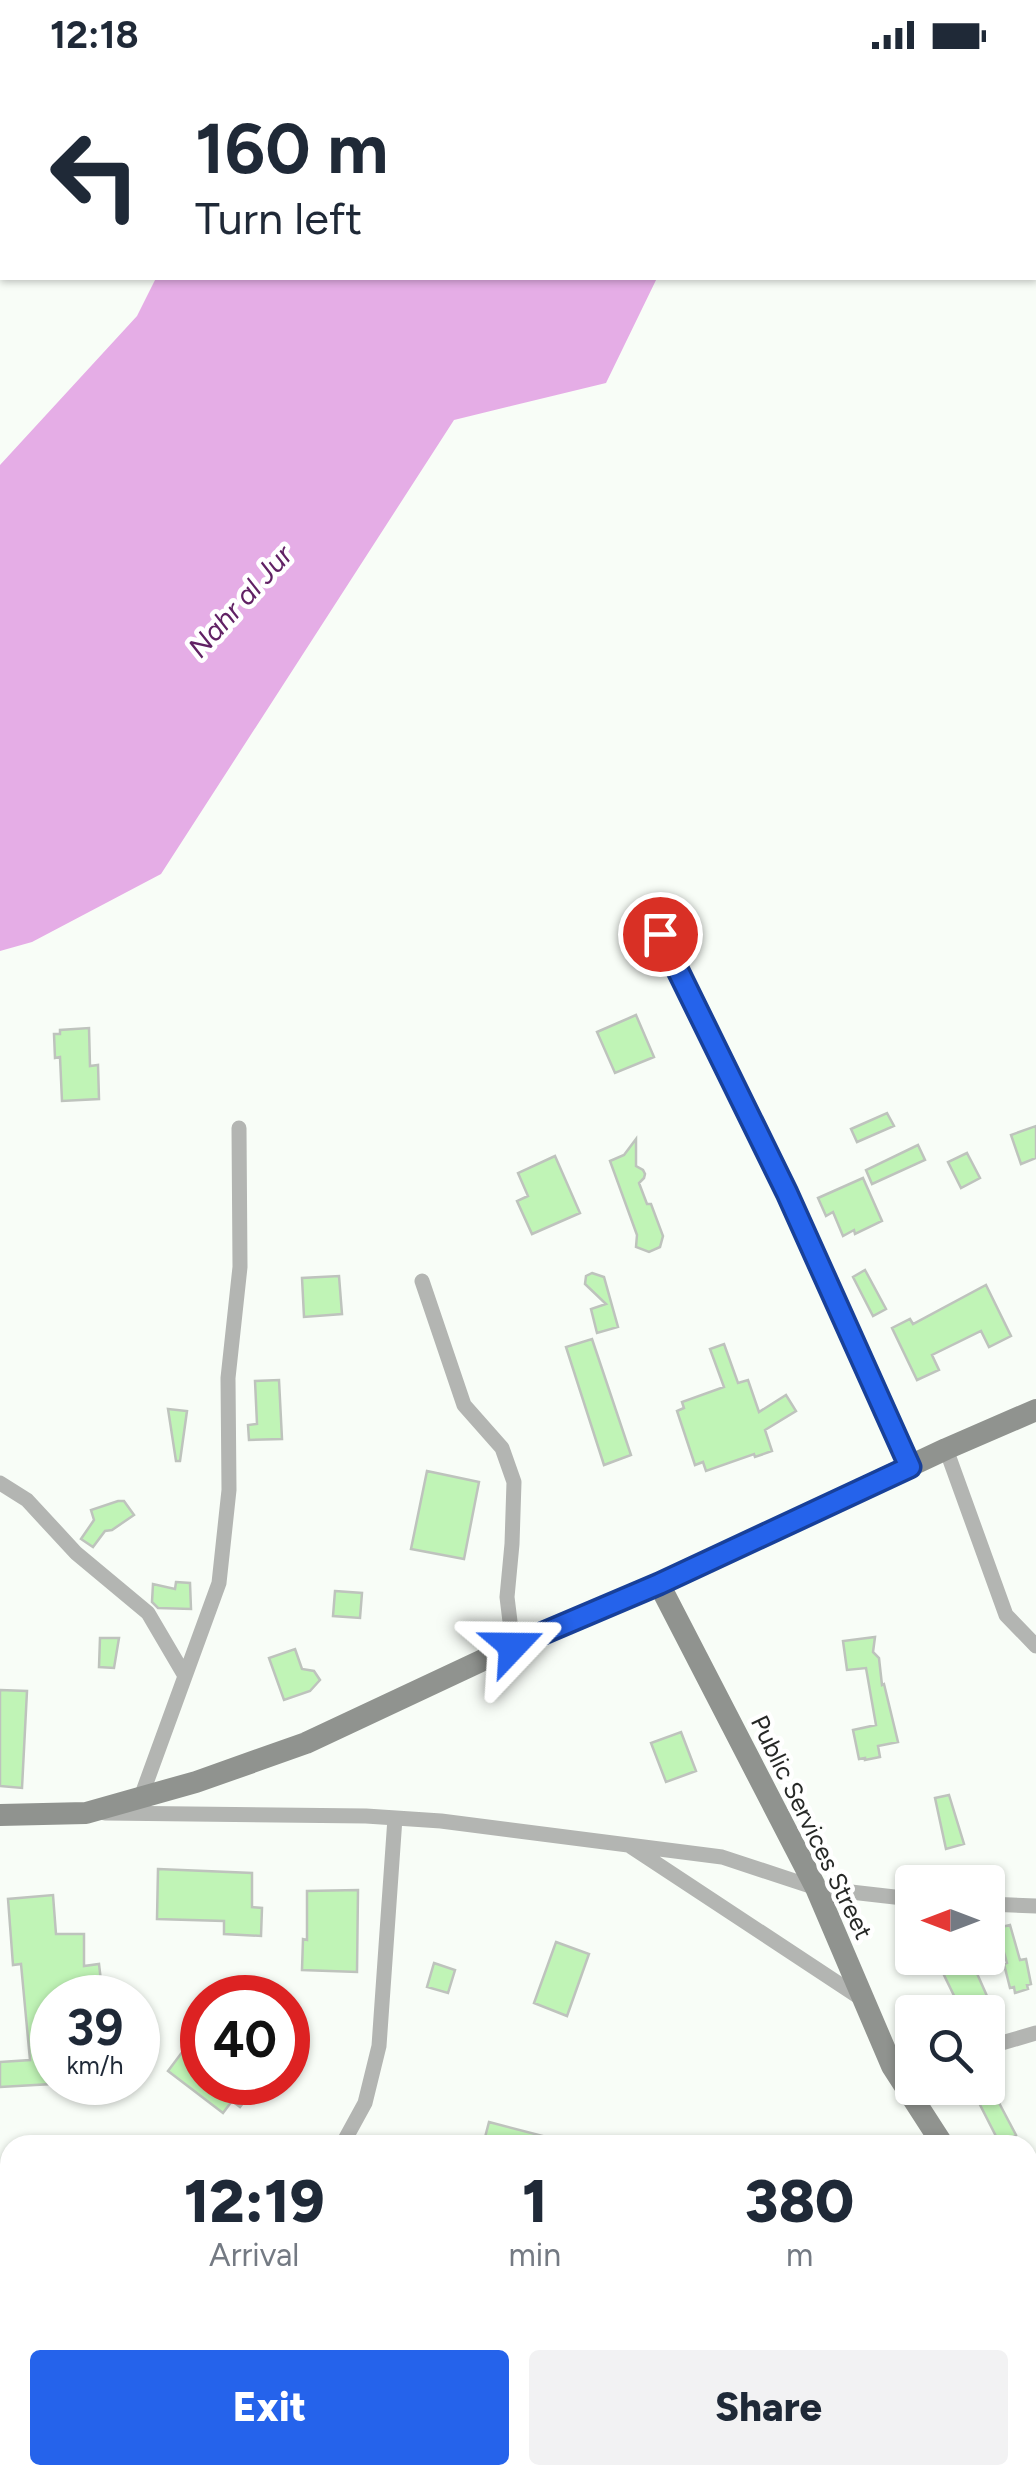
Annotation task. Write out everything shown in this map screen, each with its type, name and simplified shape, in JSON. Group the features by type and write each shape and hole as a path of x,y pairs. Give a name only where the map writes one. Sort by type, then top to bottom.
{"street":[{"path":"660,934 787,1193 910,1467"},
{"path":"141,1798 219,1583 229,1490 228,1378 240,1267 239,1128"},
{"path":"422,1281 464,1405 502,1448 514,1482 507,1597 513,1646"},
{"path":"86,1813 196,1782 306,1742 1036,1410"},
{"path":"946,1449 1006,1615 1036,1646"},
{"path":"0,1483 27,1500 76,1554 148,1613 184,1676"},
{"name":"Public Services Street","path":"659,1584 816,1888 864,2001 895,2052"},
{"path":"0,1815 86,1813 441,1821 722,1857 816,1888 895,1897"},
{"path":"348,2135 366,2103 379,2046 395,1818"},
{"path":"627,1844 864,2001"},
{"path":"1005,1905 1036,1906"},
{"path":"1005,2043 1036,2033"},
{"name":"Public Services Street","path":"923,2105 938,2135"}],"water":[{"name":"Nahr al Jur","path":"155,280 656,280 606,383 454,420 161,874 32,942 0,951 0,465 137,316"}],"building":[{"path":"636,1015 654,1057 615,1073 597,1032"},
{"path":"89,1028 90,1066 98,1065 99,1099 62,1101 60,1057 55,1058 54,1034"},
{"path":"887,1113 894,1126 857,1142 851,1129"},
{"path":"1036,1126 1036,1158 1021,1164 1011,1135"},
{"path":"636,1139 636,1166 645,1174 639,1183 663,1236 660,1247 649,1252 636,1247 637,1235 610,1161 624,1155"},
{"path":"918,1145 925,1160 872,1184 866,1170"},
{"path":"967,1153 980,1178 961,1188 948,1162"},
{"path":"555,1156 580,1213 532,1234 517,1201 528,1196 518,1173"},
{"path":"863,1178 882,1221 843,1236 833,1212 826,1216 818,1198"},
{"path":"865,1270 886,1309 873,1316 853,1277"},
{"path":"592,1273 604,1277 618,1327 597,1333 591,1309 606,1304 585,1284 586,1276"},
{"path":"339,1276 342,1314 304,1317 302,1278"},
{"path":"986,1285 1011,1336 989,1347 981,1331 932,1355 939,1370 917,1380 892,1328 910,1319 913,1324"},
{"path":"592,1339 631,1455 604,1465 566,1347"},
{"path":"724,1344 738,1383 748,1380 759,1412 786,1395 796,1411 765,1430 772,1451 706,1471 703,1462 695,1465 677,1411 684,1408 682,1402 724,1387 710,1349"},
{"path":"279,1380 282,1439 249,1440 248,1425 257,1424 255,1381"},
{"path":"168,1409 187,1411 180,1461 176,1461"},
{"path":"427,1471 479,1482 464,1559 411,1549"},
{"path":"124,1501 134,1515 105,1531 93,1547 81,1539 94,1520 91,1510"},
{"path":"176,1582 190,1583 191,1609 158,1608 152,1602 153,1584 175,1589"},
{"path":"335,1591 362,1593 360,1618 333,1616"},
{"path":"875,1637 873,1652 879,1658 882,1685 898,1742 878,1746 880,1757 865,1760 859,1759 853,1730 876,1725 866,1668 847,1670 843,1641"},
{"path":"100,1638 119,1638 114,1668 99,1667"},
{"path":"295,1649 302,1669 314,1671 320,1680 310,1691 284,1700 269,1658"},
{"path":"0,1690 27,1691 22,1788 0,1786"},
{"path":"681,1732 696,1771 666,1782 651,1743"},
{"path":"949,1795 964,1844 946,1849 935,1798"},
{"path":"158,1869 252,1873 252,1907 262,1908 261,1936 224,1934 224,1921 157,1919"},
{"path":"358,1890 357,1972 302,1970 303,1939 307,1940 307,1891"},
{"path":"53,1895 56,1934 84,1934 84,1966 99,1964 100,1975 30,1975 30,2060 21,1964 13,1965 8,1899"},
{"path":"1010,1925 1020,1960 1026,1959 1031,1984 1015,1993 1005,1968 1005,1926"},
{"path":"556,1942 589,1954 567,2016 534,2003"},
{"path":"434,1963 455,1970 448,1993 427,1987"},
{"path":"944,1975 978,1975 986,1995 954,1995"},
{"path":"180,2055 180,2080 168,2071"},
{"path":"30,2060 30,2085 0,2087 0,2062"},
{"path":"213,2105 229,2105 223,2113"},
{"path":"980,2105 1000,2105 1016,2135 995,2135"},
{"path":"489,2122 539,2135 486,2135"}],"route":[{"path":"513,1646 659,1584 910,1467 787,1193 660,934"}]}
